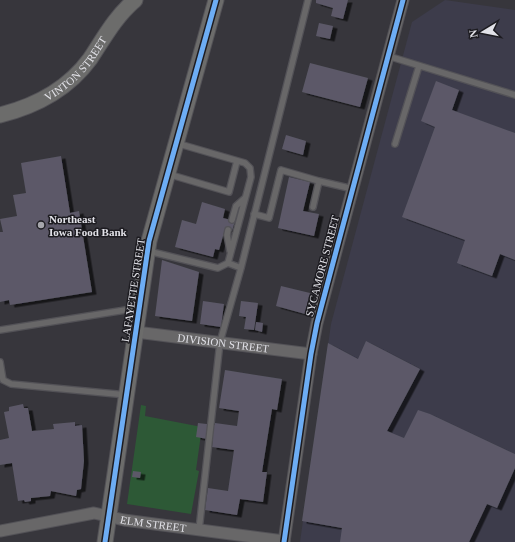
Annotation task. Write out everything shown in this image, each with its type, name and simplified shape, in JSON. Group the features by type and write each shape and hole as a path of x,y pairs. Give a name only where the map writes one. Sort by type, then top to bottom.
{"street":[{"name":"VINTON STREET","path":"0,115 24,108 40,101 69,82 90,59 117,18 134,0"},
{"name":"LAFAYETTE STREET","path":"105,542 110,517 148,250 167,174 216,0"},
{"name":"SYCAMORE STREET","path":"284,541 311,354 403,0"},
{"name":"DIVISION STREET","path":"136,332 311,354"},
{"name":"ELM STREET","path":"0,531 94,513 110,517 284,541"}],"lane":[{"path":"199,530 220,342 241,268 308,0"},
{"path":"388,56 515,95"},
{"path":"395,144 419,66"},
{"path":"148,250 218,268 228,263 231,254 251,177 250,168 245,163 237,160 176,143"},
{"path":"167,174 229,192 237,160"},
{"path":"254,214 269,218 281,170 353,189"},
{"path":"313,207 319,181"},
{"path":"232,220 236,206 245,198"},
{"path":"228,230 227,235 231,254"},
{"path":"228,263 241,268"},
{"path":"0,330 140,308"},
{"path":"0,362 3,380 11,384 127,395"}],"shaded area":[{"path":"445,0 515,10 515,542 300,542 331,324 412,22"}],"green space":[{"path":"141,405 146,406 145,416 202,427 196,470 199,471 191,514 127,504"}],"building":[{"path":"316,0 348,0 343,19 331,16 333,8 316,3"},
{"path":"319,23 333,26 330,39 316,36"},
{"path":"310,63 368,78 360,107 302,92"},
{"path":"436,81 459,90 452,110 515,133 515,260 500,254 492,276 457,263 465,240 402,217 435,127 421,121"},
{"path":"286,135 306,141 303,155 282,149"},
{"name":"Northeast Iowa Food Bank","path":"61,156 70,213 79,211 92,292 10,305 9,300 0,302 0,232 3,232 0,219 17,216 13,195 26,193 21,163"},
{"path":"289,177 310,182 303,211 319,214 314,236 278,228"},
{"path":"202,202 225,209 223,218 235,221 232,231 225,229 219,250 215,249 213,257 175,247 182,220 196,224"},
{"path":"162,260 199,272 192,321 155,316"},
{"path":"281,286 310,293 305,314 276,306"},
{"path":"203,301 224,304 221,327 200,324"},
{"path":"241,301 258,303 254,330 244,329 246,317 239,316"},
{"path":"256,322 263,323 262,332 255,330"},
{"path":"366,341 420,369 387,431 404,438 418,410 430,414 515,454 515,468 497,508 487,504 469,542 340,542 342,528 302,521 328,343 358,359"},
{"path":"225,370 282,379 277,410 272,409 262,472 267,472 263,502 240,499 237,515 205,510 208,488 228,491 234,450 212,447 213,440 196,437 198,423 215,425 215,423 237,426 239,411 219,408"},
{"path":"23,404 24,408 28,408 32,431 54,429 53,424 75,422 75,426 82,425 84,461 81,489 77,490 76,496 51,491 50,496 31,498 31,501 25,502 24,500 18,501 12,463 0,465 0,440 9,438 4,412 9,411 9,407"},
{"path":"133,471 141,472 140,478 132,477"}],"cycle path":[{"path":"105,542 149,241 216,0"},
{"path":"284,542 311,354 317,323 403,0"}],"place":[{"name":"Northeast Iowa Food Bank","path":"41,225"}]}
